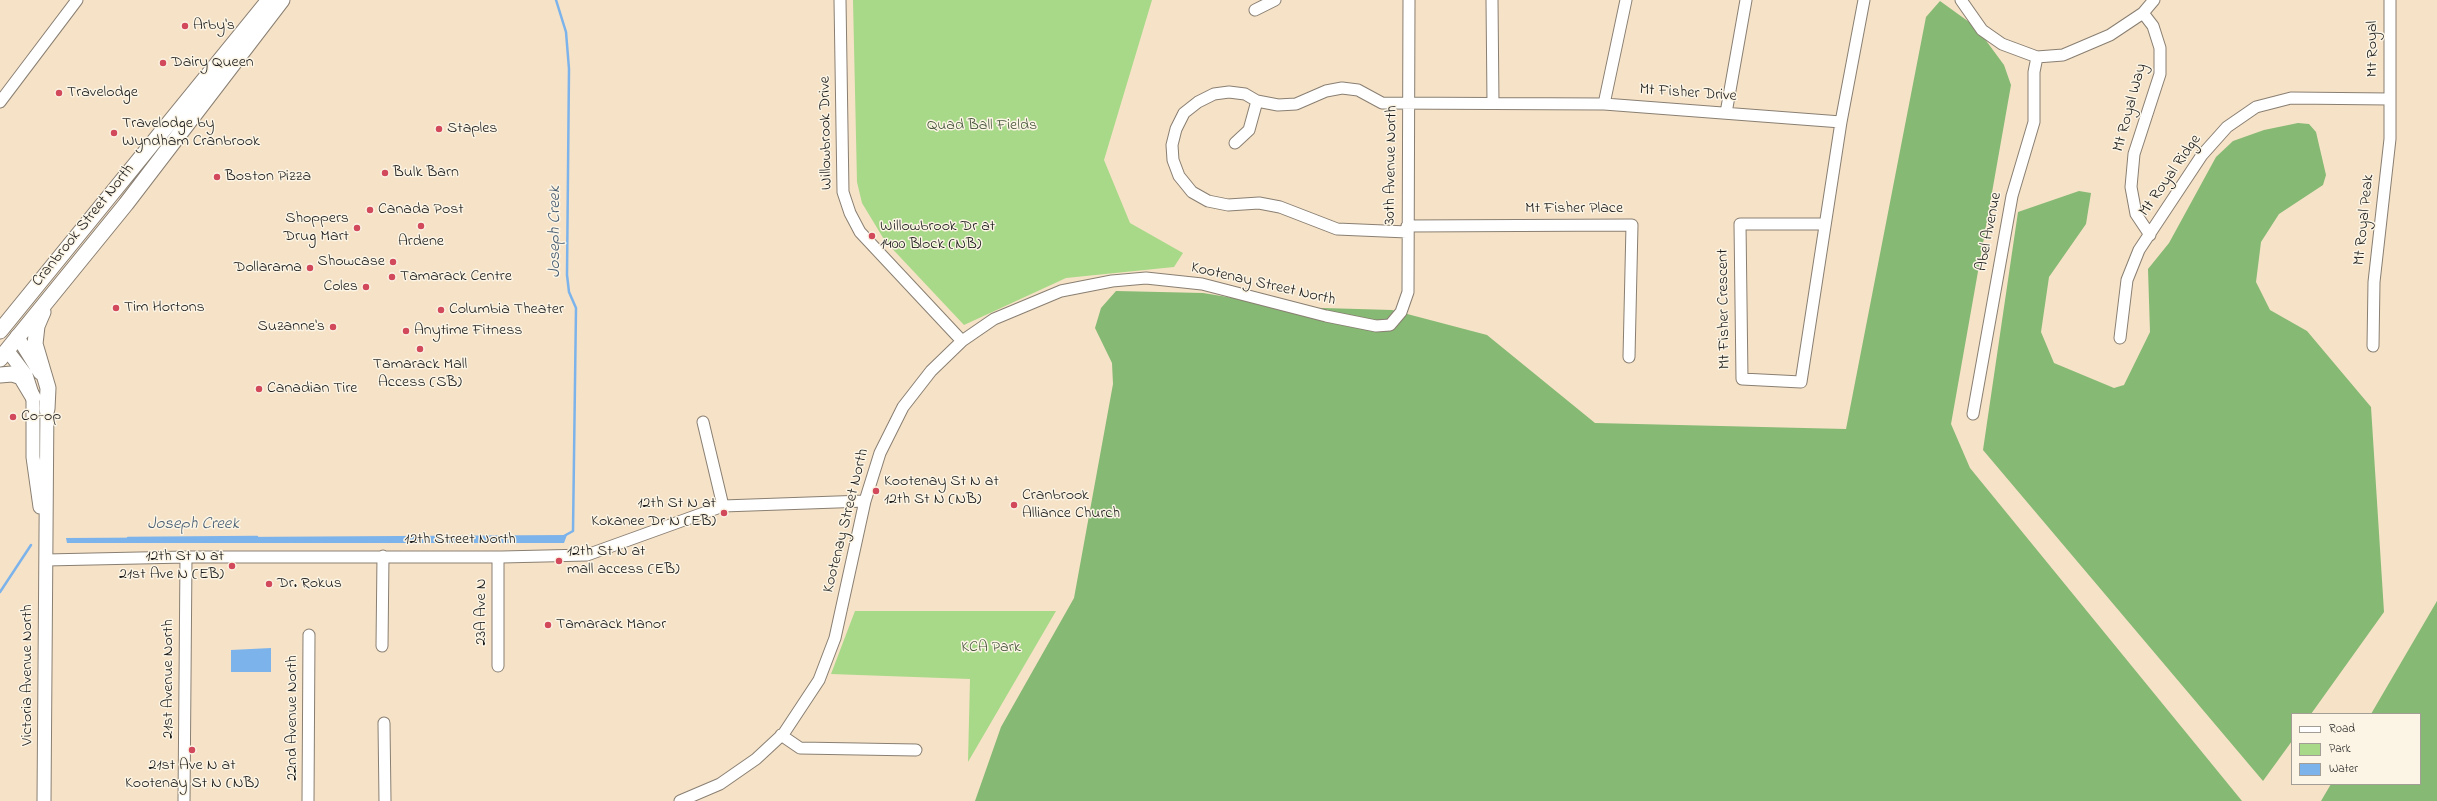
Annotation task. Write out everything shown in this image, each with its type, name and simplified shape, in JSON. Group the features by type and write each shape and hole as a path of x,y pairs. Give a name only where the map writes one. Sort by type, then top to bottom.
{"highway":[{"name":"Cranbrook Street North","path":"2,324 269,0"},
{"name":"Cranbrook Street North","path":"2,350 17,336 126,204 282,0"},
{"path":"48,409 48,388 37,354 35,335 42,314 54,291"},
{"path":"0,375 12,374 21,377 33,397"}],"main road":[{"name":"Victoria Avenue North","path":"17,336 36,365 45,386 48,409 44,801"},
{"name":"Victoria Avenue North","path":"2,350 26,375 33,397 33,457 46,555"}],"street":[{"path":"0,102 77,0"},
{"name":"Willowbrook Drive","path":"840,0 843,192 850,213 860,232 962,341"},
{"path":"1255,10 1275,0"},
{"name":"30th Avenue North","path":"1390,325 1401,312 1408,292 1407,229 1409,0"},
{"path":"1492,0 1493,103"},
{"path":"1604,104 1626,0"},
{"path":"1726,113 1746,0"},
{"path":"1841,122 1864,0"},
{"path":"1961,0 1982,30 2002,44 2037,57 2062,55 2110,35 2143,14 2154,0"},
{"name":"Mt Royal","path":"2389,99 2390,0"},
{"name":"Mt Royal Way","path":"2143,14 2153,26 2160,48 2160,74 2134,154 2131,187 2136,214 2150,234"},
{"name":"Abel Avenue","path":"1973,414 2012,196 2034,122 2034,72 2037,57"},
{"name":"Mt Fisher Drive","path":"1407,229 1337,229 1280,207 1258,203 1228,205 1208,202 1192,192 1179,176 1173,160 1172,145 1176,129 1184,113 1198,102 1214,94 1229,92 1245,94 1257,101 1278,105 1296,104 1326,91 1342,88 1358,90 1382,102 1604,104 1841,122"},
{"name":"Mt Royal Ridge","path":"2120,338 2127,280 2138,250 2202,155 2227,127 2256,108 2291,98 2389,99"},
{"name":"Mt Royal Peak","path":"2373,346 2374,282 2390,139 2389,99"},
{"path":"1235,143 1249,130 1257,101"},
{"name":"Mt Fisher Crescent","path":"1825,224 1740,224 1742,379 1801,382 1841,122"},
{"name":"Mt Fisher Place","path":"1407,229 1632,225 1629,357"},
{"name":"Kootenay Street North","path":"684,800 720,784 756,759 781,735 819,680 835,638 865,501 880,453 903,407 932,371 962,341 994,319 1061,291 1112,281 1146,278 1202,284 1326,316 1376,326 1390,325"},
{"name":"Victoria Avenue North","path":"2,324 17,336"},
{"path":"702,422 723,506"},
{"name":"12th Street North","path":"46,555 186,557 498,557 588,555 723,506 865,501"},
{"path":"382,556 382,646"},
{"name":"21st Avenue North","path":"184,801 186,557"},
{"name":"23A Ave N","path":"498,557 498,666"},
{"name":"22nd Avenue North","path":"308,801 309,635"},
{"path":"384,724 385,801"},
{"path":"781,735 800,748 916,750"}],"green space":[{"name":"Quad Ball Fields","path":"853,0 1152,0 1104,160 1130,223 1183,253 1174,267 1066,278 964,325 885,241 862,203 857,182"},
{"path":"1940,1 1976,27 2004,65 2011,85 1951,424 1970,468 2242,801 975,801 1001,727 1074,598 1113,384 1112,363 1095,328 1101,308 1116,291 1203,293 1288,307 1392,310 1487,335 1595,423 1846,429 1926,17"},
{"path":"2298,123 2309,124 2316,132 2326,175 2323,185 2279,214 2261,242 2256,282 2270,310 2307,331 2371,407 2384,612 2312,713 2291,713 2291,742 2263,781 1983,450 2018,212 2079,191 2091,193 2086,224 2049,277 2041,332 2054,363 2114,388 2124,385 2150,332 2148,269 2169,243 2216,157 2233,141 2264,130"},
{"path":"2437,601 2437,801 2321,801 2330,785 2421,785 2421,713 2372,713"},
{"name":"KCA Park","path":"855,611 1056,611 968,762 970,679 831,674"}],"water":[{"path":"567,535 564,543 67,543 66,538"},
{"path":"271,648 271,672 231,672 231,650"}],"waterway":[{"name":"Joseph Creek","path":"556,0 566,32 569,69 567,275 569,292 576,308 573,531 564,536"},
{"name":"Joseph Creek","path":"128,538 257,537"},
{"name":"Joseph Creek","path":"0,592 31,545"}],"place":[{"name":"Arby's","path":"185,26"},
{"name":"Dairy Queen","path":"163,63"},
{"name":"Travelodge","path":"59,93"},
{"name":"Staples","path":"439,129"},
{"name":"Travelodge by Wyndham Cranbrook","path":"114,133"},
{"name":"Bulk Barn","path":"385,173"},
{"name":"Boston Pizza","path":"217,177"},
{"name":"Canada Post","path":"370,210"},
{"name":"Ardene","path":"421,226"},
{"name":"Shoppers Drug Mart","path":"357,228"},
{"name":"Willowbrook Dr at 1400 Block (NB)","path":"872,236"},
{"name":"Showcase","path":"393,262"},
{"name":"Dollarama","path":"310,268"},
{"name":"Tamarack Centre","path":"392,277"},
{"name":"Coles","path":"366,287"},
{"name":"Tim Hortons","path":"116,308"},
{"name":"Columbia Theater","path":"441,310"},
{"name":"Suzanne's","path":"333,327"},
{"name":"Anytime Fitness","path":"406,331"},
{"name":"Tamarack Mall Access (SB)","path":"420,349"},
{"name":"Canadian Tire","path":"259,389"},
{"name":"Co-op","path":"13,417"},
{"name":"Kootenay St N at 12th St N (NB)","path":"876,491"},
{"name":"Cranbrook Alliance Church","path":"1014,505"},
{"name":"12th St N at Kokanee Dr N (EB)","path":"724,513"},
{"name":"12th St N at mall access (EB)","path":"559,561"},
{"name":"12th St N at 21st Ave N (EB)","path":"232,566"},
{"name":"Dr. Rokus","path":"269,584"},
{"name":"Tamarack Manor","path":"548,625"},
{"name":"21st Ave N at Kootenay St N (NB)","path":"192,750"}]}
